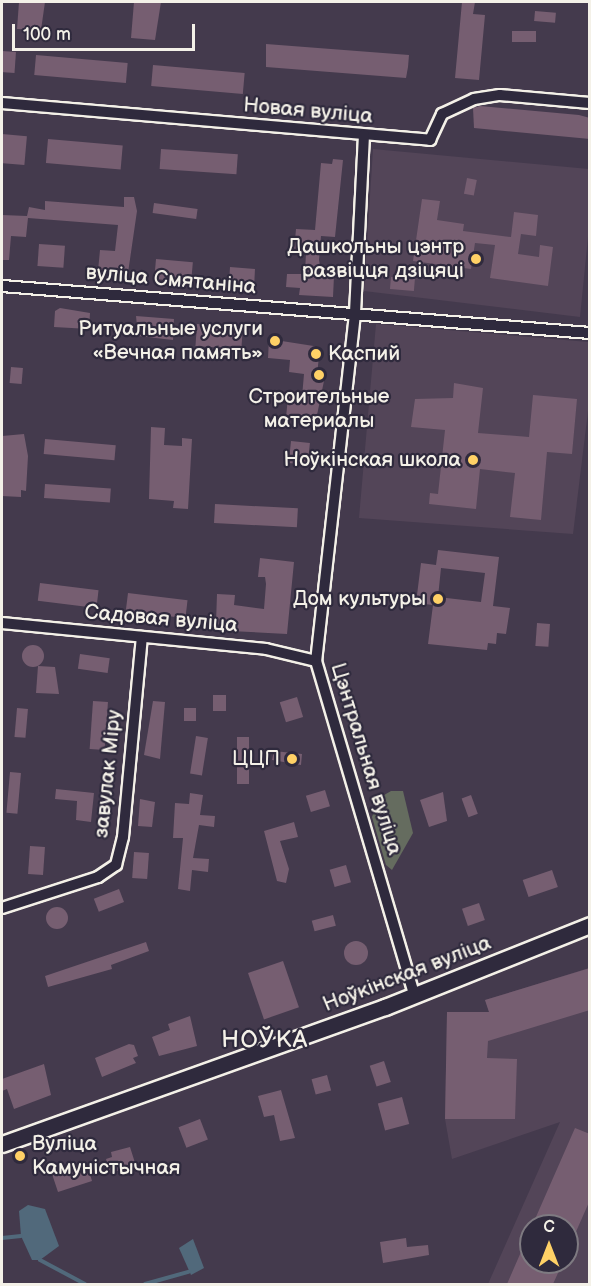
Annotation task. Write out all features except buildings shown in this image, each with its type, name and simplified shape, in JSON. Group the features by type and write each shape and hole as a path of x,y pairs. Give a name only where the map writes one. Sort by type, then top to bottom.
{"main road":[{"name":"Ноўкінская вуліца","path":"2,1144 414,995 590,925"}],"street":[{"name":"Новая вуліца","path":"2,103 430,140 442,114 457,103 500,95 590,103"},
{"name":"Цэнтральная вуліца","path":"364,135 355,314 316,661 414,995"},
{"name":"вуліца Смятаніна","path":"2,286 590,333"},
{"name":"Садовая вуліца","path":"2,623 266,649 316,661"},
{"name":"завулак Міру","path":"2,908 98,877 116,865 123,837 142,637"}],"shaded area":[{"name":"Дашкольны цэнтр развіцця дзіцяці","path":"373,149 589,169 589,227 580,317 364,291"},
{"name":"Ноўкінская школа","path":"376,324 589,342 589,403 573,534 359,518"},
{"path":"589,968 589,1284 488,1284 519,1214 519,1274 579,1274 579,1214 519,1214 560,1122 452,1159 445,1119 447,1012 489,1012 485,1000"}],"green space":[{"path":"391,791 403,791 413,833 392,870 386,865 372,817 379,798"}],"water":[{"path":"28,1205 45,1209 59,1246 40,1260 32,1260 21,1236 19,1211"},
{"path":"193,1239 204,1268 191,1275 179,1248"}],"waterway":[{"path":"2,1238 21,1236"},
{"path":"40,1260 85,1284"},
{"path":"145,1284 188,1272"}],"place":[{"name":"Дашкольны цэнтр развіцця дзіцяці","path":"476,259"},
{"name":"Ритуальные услуги «Вечная память»","path":"275,341"},
{"name":"Каспий","path":"316,354"},
{"name":"Строительные материалы","path":"319,375"},
{"name":"Ноўкінская школа","path":"473,460"},
{"name":"Дом культуры","path":"438,599"},
{"name":"ЦЦП","path":"292,759"},
{"name":"Вуліца Камуністычная","path":"20,1156"}],"district":[{"name":"НОЎКА","path":"265,1040"}]}
